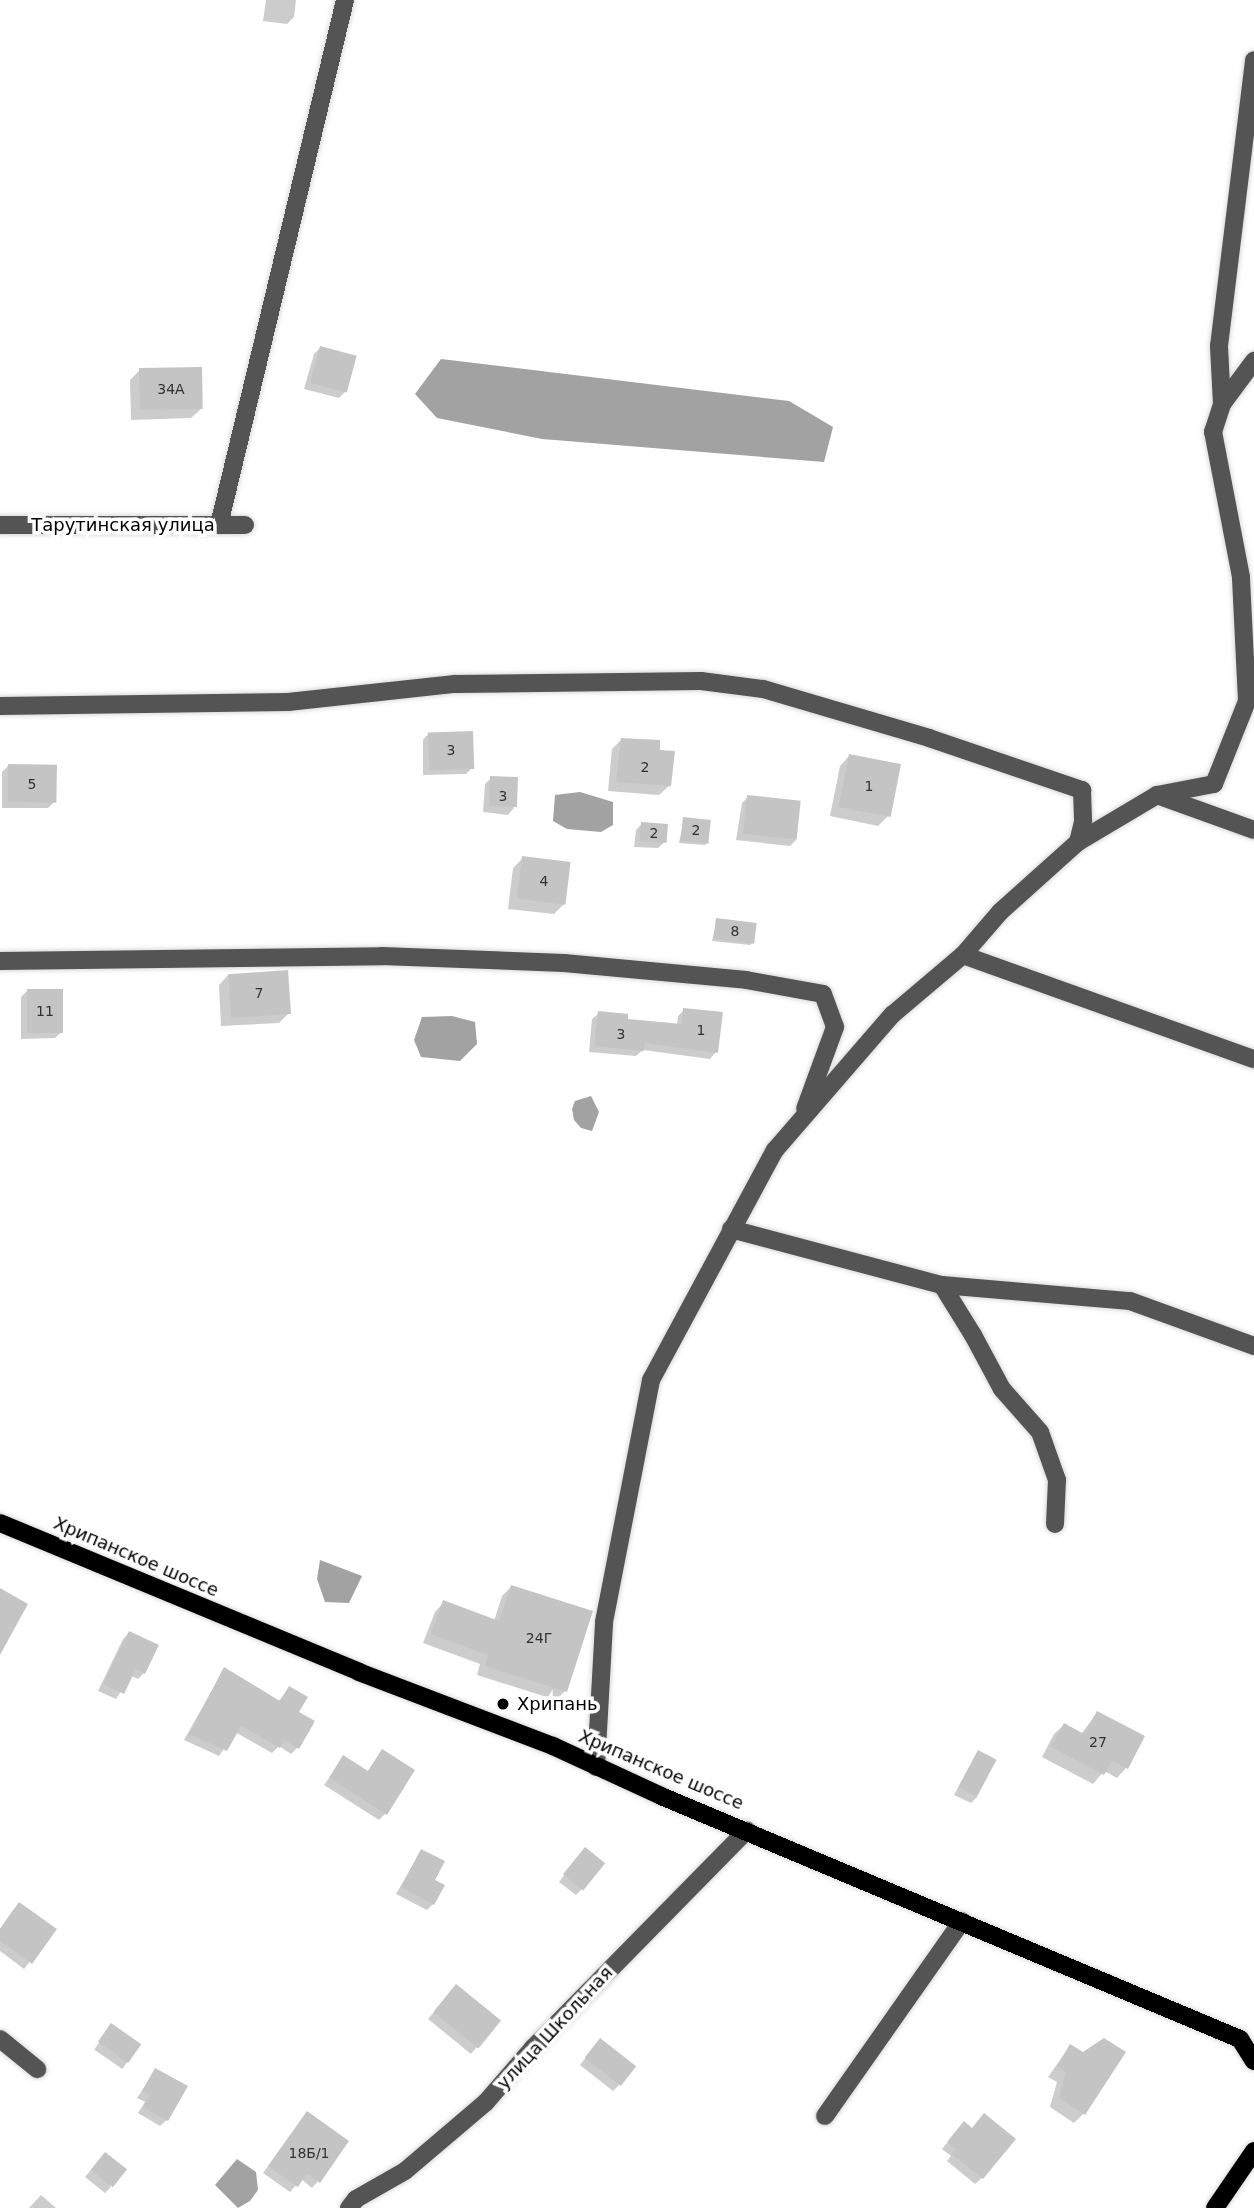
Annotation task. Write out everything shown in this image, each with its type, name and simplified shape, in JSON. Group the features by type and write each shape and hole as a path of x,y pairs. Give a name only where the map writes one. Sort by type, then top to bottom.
{"main road":[{"name":"Хрипанское шоссе","path":"0,1523 359,1672 553,1746 596,1767 1240,2039 1254,2061"},
{"path":"1215,2208 1254,2151"}],"street":[{"path":"219,525 345,0"},
{"path":"1222,404 1219,346 1254,60"},
{"path":"596,1767 604,1622 651,1380 775,1150 892,1015 962,955 1000,912 1078,842 1157,795 1214,783 1247,701 1247,579 1213,432 1222,404 1254,361"},
{"name":"Тарутинская улица","path":"0,525 245,525"},
{"path":"0,706 288,702 455,684 701,681 763,689 929,738 1082,790 1083,822 1078,842"},
{"path":"1157,795 1254,830"},
{"path":"962,955 1254,1059"},
{"path":"0,961 382,956 564,963 746,979 822,994 835,1027 802,1119"},
{"path":"731,1229 942,1285 1130,1301 1254,1346"},
{"path":"942,1285 974,1335 1002,1389 1040,1432 1057,1480 1055,1524"},
{"name":"улица Школьная","path":"349,2208 356,2199 405,2171 486,2102 533,2048 747,1830"},
{"path":"825,2116 962,1921"},
{"path":"0,2039 37,2068"}],"shaded area":[{"path":"441,359 789,401 833,427 824,462 542,439 437,418 415,394"},
{"path":"580,792 613,802 613,825 601,832 567,829 553,821 555,795"},
{"path":"452,1016 475,1022 477,1044 460,1061 421,1057 414,1040 422,1017"},
{"path":"591,1096 599,1112 592,1131 581,1128 574,1120 572,1109 575,1101"},
{"path":"320,1560 362,1576 349,1603 325,1602 317,1579"},
{"path":"237,2159 256,2172 258,2190 250,2201 238,2208 215,2185"}],"building":[{"path":"320,346 357,356 347,393 310,383"},
{"path":"202,367 203,409 140,410 139,368"},
{"path":"473,731 474,769 429,771 428,733"},
{"path":"621,738 660,740 660,750 675,751 671,786 616,782"},
{"path":"849,754 901,764 891,817 839,807"},
{"path":"8,764 57,765 56,803 7,802"},
{"path":"490,776 518,777 517,807 489,806"},
{"path":"747,795 801,801 797,839 743,834"},
{"path":"683,817 711,820 708,844 680,841"},
{"path":"641,822 668,824 667,843 640,841"},
{"path":"522,856 571,862 565,905 517,899"},
{"path":"716,918 757,923 754,944 713,939"},
{"path":"288,970 291,1014 231,1018 228,974"},
{"path":"27,989 63,989 63,1033 27,1033"},
{"path":"683,1008 723,1012 718,1053 645,1043 644,1051 594,1046 598,1011 628,1014 628,1019 682,1024"},
{"path":"511,1585 593,1611 567,1692 485,1666 488,1655 431,1634 443,1600 499,1621"},
{"path":"0,1588 28,1604 0,1655"},
{"path":"129,1631 159,1645 145,1674 136,1669 124,1694 103,1684"},
{"path":"224,1667 280,1701 289,1686 308,1697 299,1712 315,1721 299,1749 284,1740 280,1748 241,1726 227,1751 189,1734"},
{"path":"1097,1711 1145,1736 1128,1769 1112,1761 1104,1775 1051,1747 1064,1723 1084,1734"},
{"path":"382,1749 415,1770 387,1815 329,1778 343,1755 368,1771"},
{"path":"978,1750 997,1760 977,1797 958,1787"},
{"path":"585,1847 605,1863 583,1891 563,1874"},
{"path":"421,1849 445,1861 435,1880 445,1885 434,1905 401,1887"},
{"path":"19,1902 57,1929 32,1964 0,1941 0,1929"},
{"path":"456,1984 501,2021 478,2048 433,2012"},
{"path":"111,2023 141,2044 128,2063 98,2042"},
{"path":"600,2038 636,2066 621,2086 585,2058"},
{"path":"1104,2038 1126,2052 1085,2115 1059,2097 1066,2072 1057,2066 1070,2044 1083,2052"},
{"path":"155,2068 188,2086 168,2121 143,2107 150,2095 142,2091"},
{"path":"307,2111 349,2141 320,2183 307,2173 298,2187 268,2166"},
{"path":"984,2113 1016,2139 983,2179 952,2154 956,2149 947,2142 964,2121 972,2128"},
{"path":"105,2152 127,2169 113,2187 91,2170"}],"place":[{"name":"Хрипань","path":"503,1704"}]}
